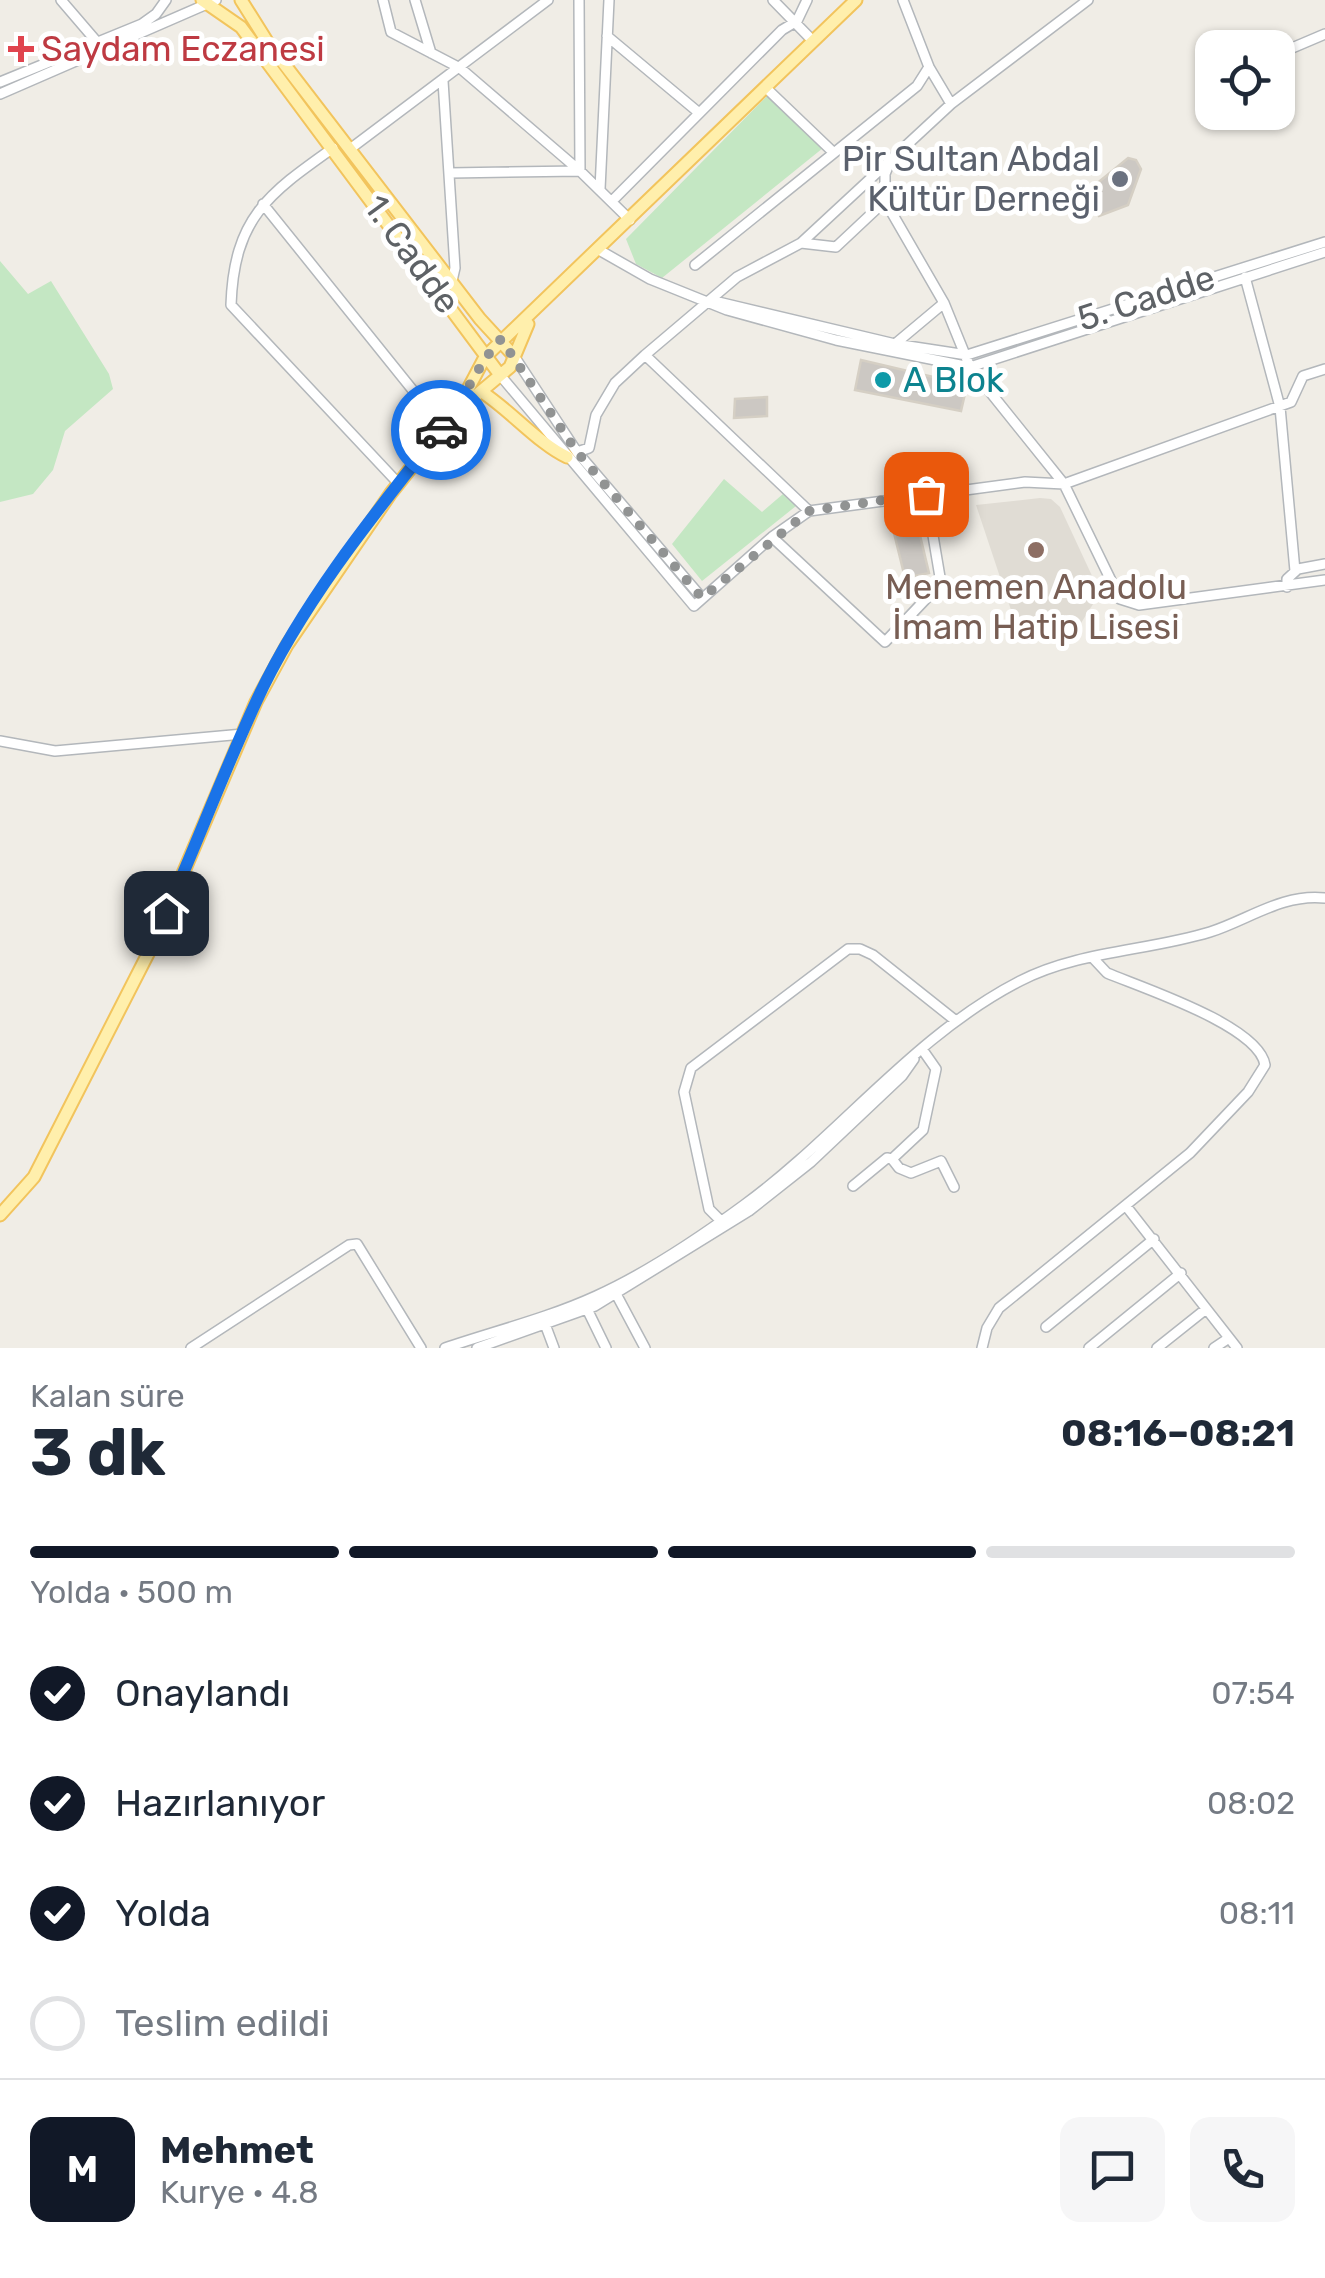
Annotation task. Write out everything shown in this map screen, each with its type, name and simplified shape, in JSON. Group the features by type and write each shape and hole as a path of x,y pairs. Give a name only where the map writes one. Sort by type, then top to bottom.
{"main road":[{"name":"1. Cadde","path":"241,0 254,26 480,320 514,356"},
{"path":"0,1215 34,1177 153,944 256,702 296,631 398,484 457,410 485,356 856,0"},
{"name":"1. Cadde","path":"208,1 242,27 500,375"},
{"path":"457,410 500,375 514,356 518,340 535,312"},
{"path":"482,392 524,422 548,448 572,454"}],"street":[{"path":"62,0 97,42"},
{"path":"0,82 142,24 166,0"},
{"path":"383,0 392,32 460,68 580,170 630,220"},
{"path":"415,0 430,52"},
{"path":"350,149 548,0"},
{"path":"579,0 580,170"},
{"path":"600,189 609,0"},
{"path":"773,0 812,40"},
{"path":"612,202 698,112 782,30 797,21 807,0"},
{"path":"903,0 930,68 951,104"},
{"path":"572,454 590,448 596,416 616,382 645,355 737,277 801,243 951,104 1088,0"},
{"path":"0,94 208,1"},
{"path":"1295,47 1325,34"},
{"path":"607,36 698,112"},
{"path":"695,265 917,86 930,68"},
{"path":"443,81 455,268 452,281"},
{"path":"765,86 834,153"},
{"path":"334,148 275,189 263,204 238,248 232,305 398,484"},
{"path":"891,159 885,201 944,303 970,367 1064,484 1120,599 1138,605 1325,580"},
{"path":"450,173 580,170"},
{"path":"801,243 836,247 885,201"},
{"path":"263,204 415,393 457,410"},
{"name":"5. Cadde","path":"967,355 1325,242"},
{"path":"599,250 650,279 712,301 895,344 967,355"},
{"path":"712,301 727,310 836,340 970,367 1325,252"},
{"path":"1245,277 1280,407 1295,571"},
{"path":"895,344 944,303"},
{"path":"645,355 809,511"},
{"name":"1. Cadde","path":"514,356 572,454"},
{"path":"926,494 942,583 885,642 772,538 809,511 926,494 1024,482 1064,484 1280,407 1291,402 1303,376 1325,368"},
{"name":"1. Cadde","path":"500,375 698,602 772,538"},
{"path":"1287,587 1287,579 1295,571 1325,564"},
{"path":"0,741 55,751 243,734"},
{"path":"477,1348 587,1309 721,1221 789,1167 956,1020 1022,980 1092,957 1210,932 1292,900 1325,898"},
{"path":"721,1221 709,1209 684,1092 690,1068 848,950 860,949 873,955 956,1020"},
{"path":"982,1348 987,1328 999,1308 1213,1130 1258,1078 1265,1060 1259,1049 1236,1032 1107,973 1092,957"},
{"path":"853,1186 887,1158 892,1159 923,1130 936,1069 922,1049"},
{"path":"445,1348 615,1290 749,1211 796,1174 902,1076 922,1049"},
{"path":"892,1159 910,1173 941,1161 954,1187"},
{"path":"1126,1206 1237,1348"},
{"path":"1046,1327 1154,1239"},
{"path":"191,1348 349,1245 357,1244 421,1348"},
{"path":"1089,1348 1181,1273"},
{"path":"615,1290 645,1348"},
{"path":"587,1309 606,1348"},
{"path":"1157,1348 1206,1310"},
{"path":"545,1324 554,1348"},
{"path":"1214,1348 1229,1338"}],"shaded area":[{"name":"Menemen Anadolu İmam Hatip Lisesi","path":"1051,499 1060,507 1100,593 1076,631 1015,622 976,505"}],"green space":[{"path":"767,96 823,148 662,278 636,264 626,239"},
{"path":"0,261 28,294 51,281 109,374 113,389 65,431 53,470 33,494 0,502"},
{"path":"724,479 762,512 783,494 796,506 702,581 672,544"}],"building":[{"name":"Pir Sultan Abdal Kültür Derneği","path":"1128,158 1136,160 1141,169 1128,205 1099,216 1088,200 1089,190"},
{"path":"861,360 967,385 961,411 855,390"},
{"path":"767,397 767,416 734,418 735,399"},
{"path":"918,527 929,573 905,578 894,533"}],"way so far":[{"path":"441,430 457,410 485,356 501,339 577,452 702,598 809,511 926,494"}],"place":[{"name":"Saydam Eczanesi","path":"21,49"},
{"name":"Pir Sultan Abdal Kültür Derneği","path":"1120,179"},
{"name":"A Blok","path":"883,380"},
{"name":"Menemen Anadolu İmam Hatip Lisesi","path":"1036,550"}],"route":[{"path":"166,913 256,702 287,645 391,493 441,430"}]}
